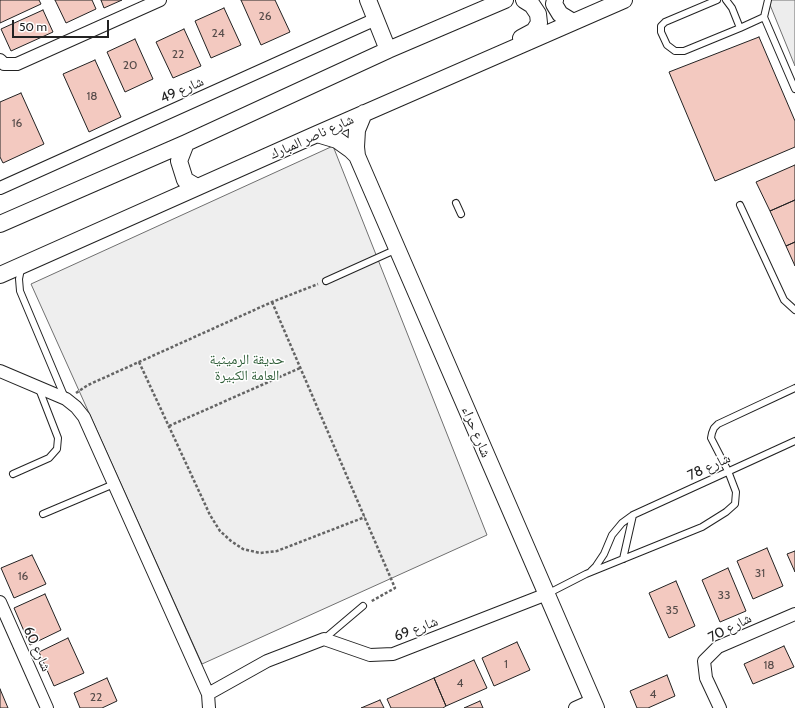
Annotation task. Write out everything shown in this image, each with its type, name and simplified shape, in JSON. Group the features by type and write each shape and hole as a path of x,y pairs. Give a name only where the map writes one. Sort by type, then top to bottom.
{"street":[{"path":"0,60 4,64 18,64 160,0"},
{"path":"368,0 388,50"},
{"path":"0,224 186,143 388,50 505,0"},
{"path":"497,55 508,44 534,31 539,23 538,14 532,5 524,0"},
{"path":"555,0 554,4 560,14 573,22"},
{"name":"شارع ناصر المبارك","path":"0,275 364,113 624,0"},
{"name":"شارع 49","path":"0,188 376,19"},
{"name":"شارع حراء","path":"364,113 360,121 356,138 357,156 595,704"},
{"name":"شارع حراء","path":"318,134 337,140 357,156"},
{"path":"186,143 179,161 185,180 197,187"},
{"path":"0,371 66,399 76,407 84,417 208,694 209,708"},
{"name":"شارع 69","path":"324,639 370,655 393,654 547,594"},
{"name":"شارع 60","path":"0,602 47,708"},
{"name":"شارع 70","path":"720,708 706,678 704,661 718,648 795,614"},
{"path":"208,694 267,661 324,639"},
{"path":"576,708 595,704"}],"lane":[{"path":"717,0 665,22 661,26 661,32 667,45 675,51 684,51 764,17"},
{"path":"726,0 732,8 740,28"},
{"path":"768,0 764,17 795,89"},
{"path":"456,203 461,214"},
{"path":"740,205 784,300 795,310"},
{"path":"326,280 397,248"},
{"path":"22,265 19,279 20,290 66,399"},
{"path":"13,474 49,458 57,449 58,438 39,388"},
{"name":"شارع 78","path":"547,594 586,574 702,527 726,512 735,504 736,492 728,471 711,438 714,428 718,424 795,388"},
{"name":"شارع 78","path":"586,574 596,566 604,554 612,535 622,523 633,515 795,441"},
{"path":"43,514 114,484"},
{"path":"623,559 633,515"},
{"path":"324,639 363,606"}],"path":[{"path":"66,399 88,385 272,302 326,280"},
{"path":"272,302 395,588 363,606"},
{"path":"139,362 210,516 220,530 231,541 243,549 260,553 277,551 364,516"},
{"path":"169,426 300,368"}],"green space":[{"name":"حديقة الرميثية العامة الكبيرة","path":"333,146 487,535 202,664 31,284"}],"shaded area":[{"path":"768,0 795,0 795,66"}],"building":[{"path":"0,0 39,0 41,4 0,23"},
{"path":"55,0 92,0 96,9 66,23"},
{"path":"101,0 122,0 104,8"},
{"path":"241,0 275,0 290,32 261,45"},
{"path":"224,8 241,45 211,58 195,21"},
{"path":"43,10 53,32 11,51 1,29"},
{"path":"184,29 201,66 173,78 156,42"},
{"path":"759,37 795,121 795,147 715,181 669,72"},
{"path":"135,39 153,79 125,92 107,52"},
{"path":"95,60 121,117 89,132 63,74"},
{"path":"21,93 44,144 3,163 0,157 0,102"},
{"path":"795,165 795,200 770,211 756,182"},
{"path":"795,200 795,242 786,246 770,211"},
{"path":"795,242 795,266 786,246"},
{"path":"767,548 783,586 753,599 737,561"},
{"path":"795,551 795,572 787,554"},
{"path":"32,555 46,584 14,598 1,568"},
{"path":"728,568 746,611 720,622 702,580"},
{"path":"676,581 695,626 669,638 649,593"},
{"path":"45,594 61,630 30,645 14,608"},
{"path":"68,638 84,673 54,686 39,652"},
{"path":"517,642 530,670 494,686 482,658"},
{"path":"784,646 794,667 753,684 744,664"},
{"path":"474,660 487,688 446,706 434,678"},
{"path":"667,675 675,696 648,708 637,708 630,691"},
{"path":"107,678 117,701 102,708 80,708 74,693"},
{"path":"434,678 446,706 443,708 391,708 387,699"},
{"path":"0,689 8,708 0,708"},
{"path":"380,700 384,708 361,708"},
{"path":"480,701 483,708 464,708"}]}
